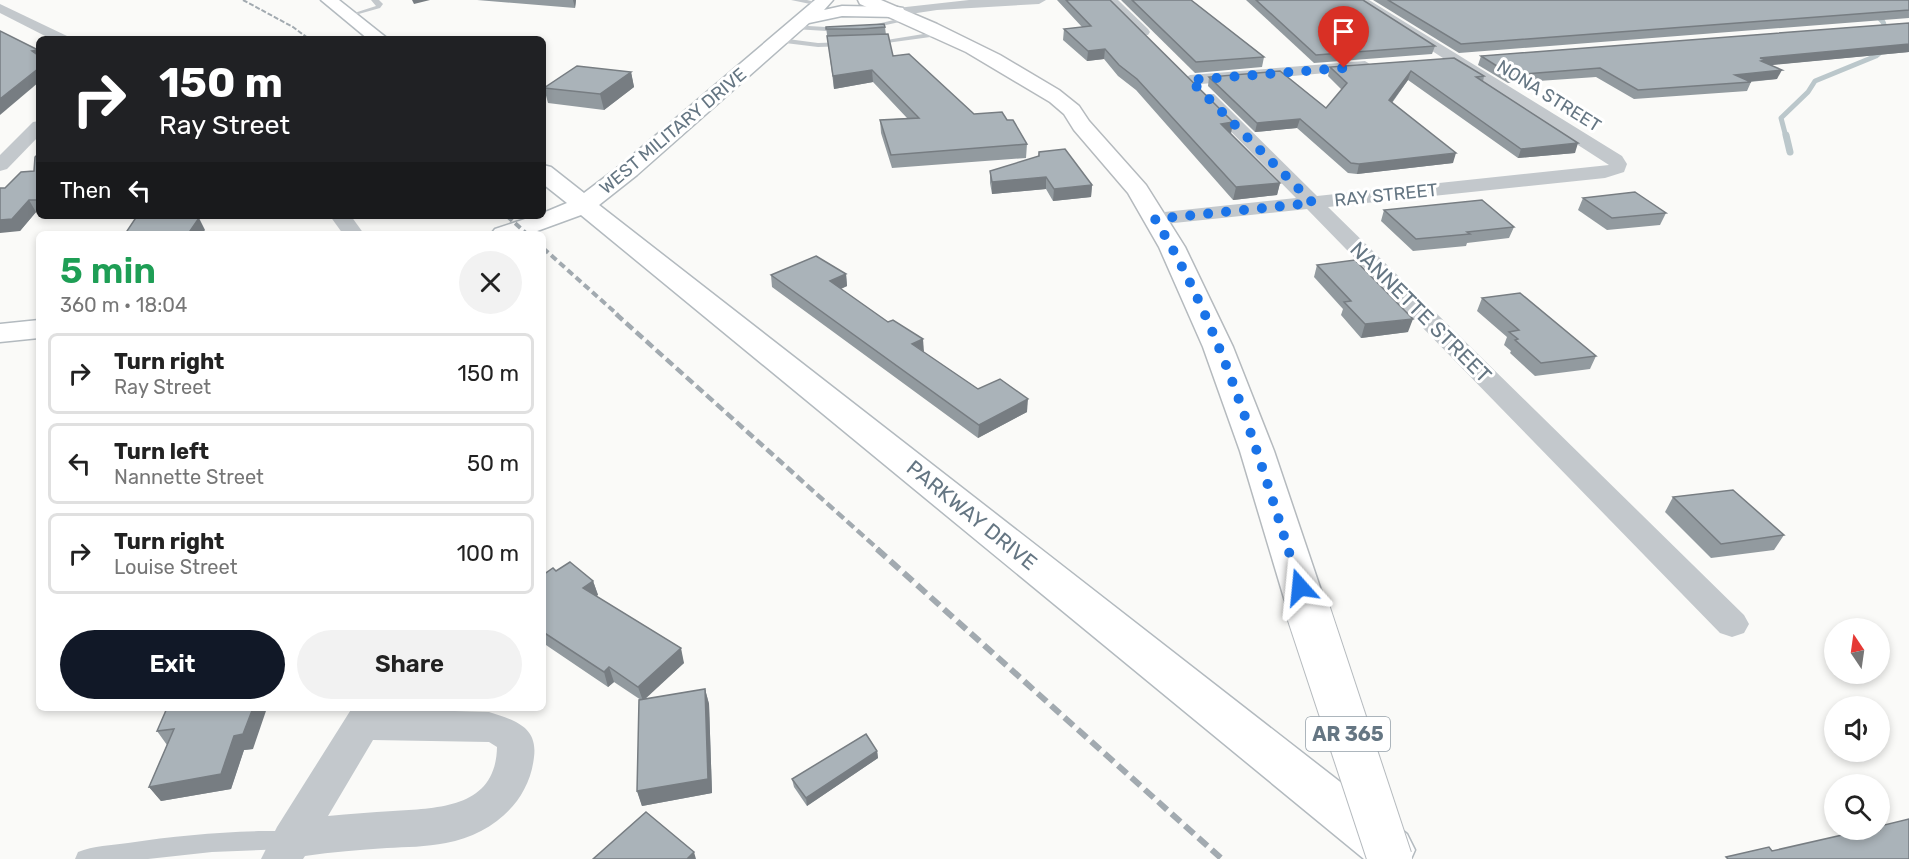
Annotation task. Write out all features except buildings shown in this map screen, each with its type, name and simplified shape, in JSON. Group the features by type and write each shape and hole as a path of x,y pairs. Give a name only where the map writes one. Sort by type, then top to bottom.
{"street":[{"path":"329,0 375,36"},
{"path":"792,29 849,10 1039,0"},
{"name":"NANNETTE STREET","path":"1110,0 1732,624"},
{"name":"NONA STREET","path":"1360,0 1615,160 1618,164 1617,168"},
{"name":"WEST MILITARY DRIVE","path":"546,219 584,205 629,170 822,2"},
{"name":"AR 365","path":"884,7 1007,66 1071,108 1082,126 1120,166 1171,245 1224,364 1266,481 1390,859"},
{"path":"0,8 56,36"},
{"path":"1431,61 1478,58"},
{"path":"1174,64 1385,65"},
{"path":"0,165 36,129"},
{"name":"RAY STREET","path":"1155,219 1605,172 1617,168"},
{"path":"549,177 576,180 629,170"},
{"name":"PARKWAY DRIVE","path":"549,177 1401,859"},
{"path":"342,219 352,231"},
{"name":"WEST MILITARY DRIVE","path":"512,231 545,219"},
{"path":"0,333 36,329"},
{"path":"366,716 489,727 507,733 516,741 517,756 508,785 492,805 479,814 454,824 321,835 286,849 366,716"}],"lane":[{"path":"350,16 378,7 380,4 374,0"},
{"path":"794,0 822,2"},
{"path":"859,28 884,7"},
{"path":"792,29 837,32 859,28 879,33"},
{"path":"792,29 818,45 856,44"},
{"path":"866,43 913,39 942,33"},
{"path":"85,859 149,848 264,839 286,849"}],"waterway":[{"path":"1882,0 1871,9 1883,22 1888,34"},
{"path":"1786,137 1781,118 1808,92 1815,81 1876,56 1887,47"},
{"path":"1786,135 1790,152"}],"railway":[{"path":"243,0 305,36"},
{"path":"510,219 524,231"},
{"path":"546,251 618,315"},
{"path":"616,314 879,550"},
{"path":"877,549 1222,859"}],"route":[{"path":"1300,587 1266,481 1224,364 1171,245 1155,219 1313,203 1190,80 1344,68"}]}
